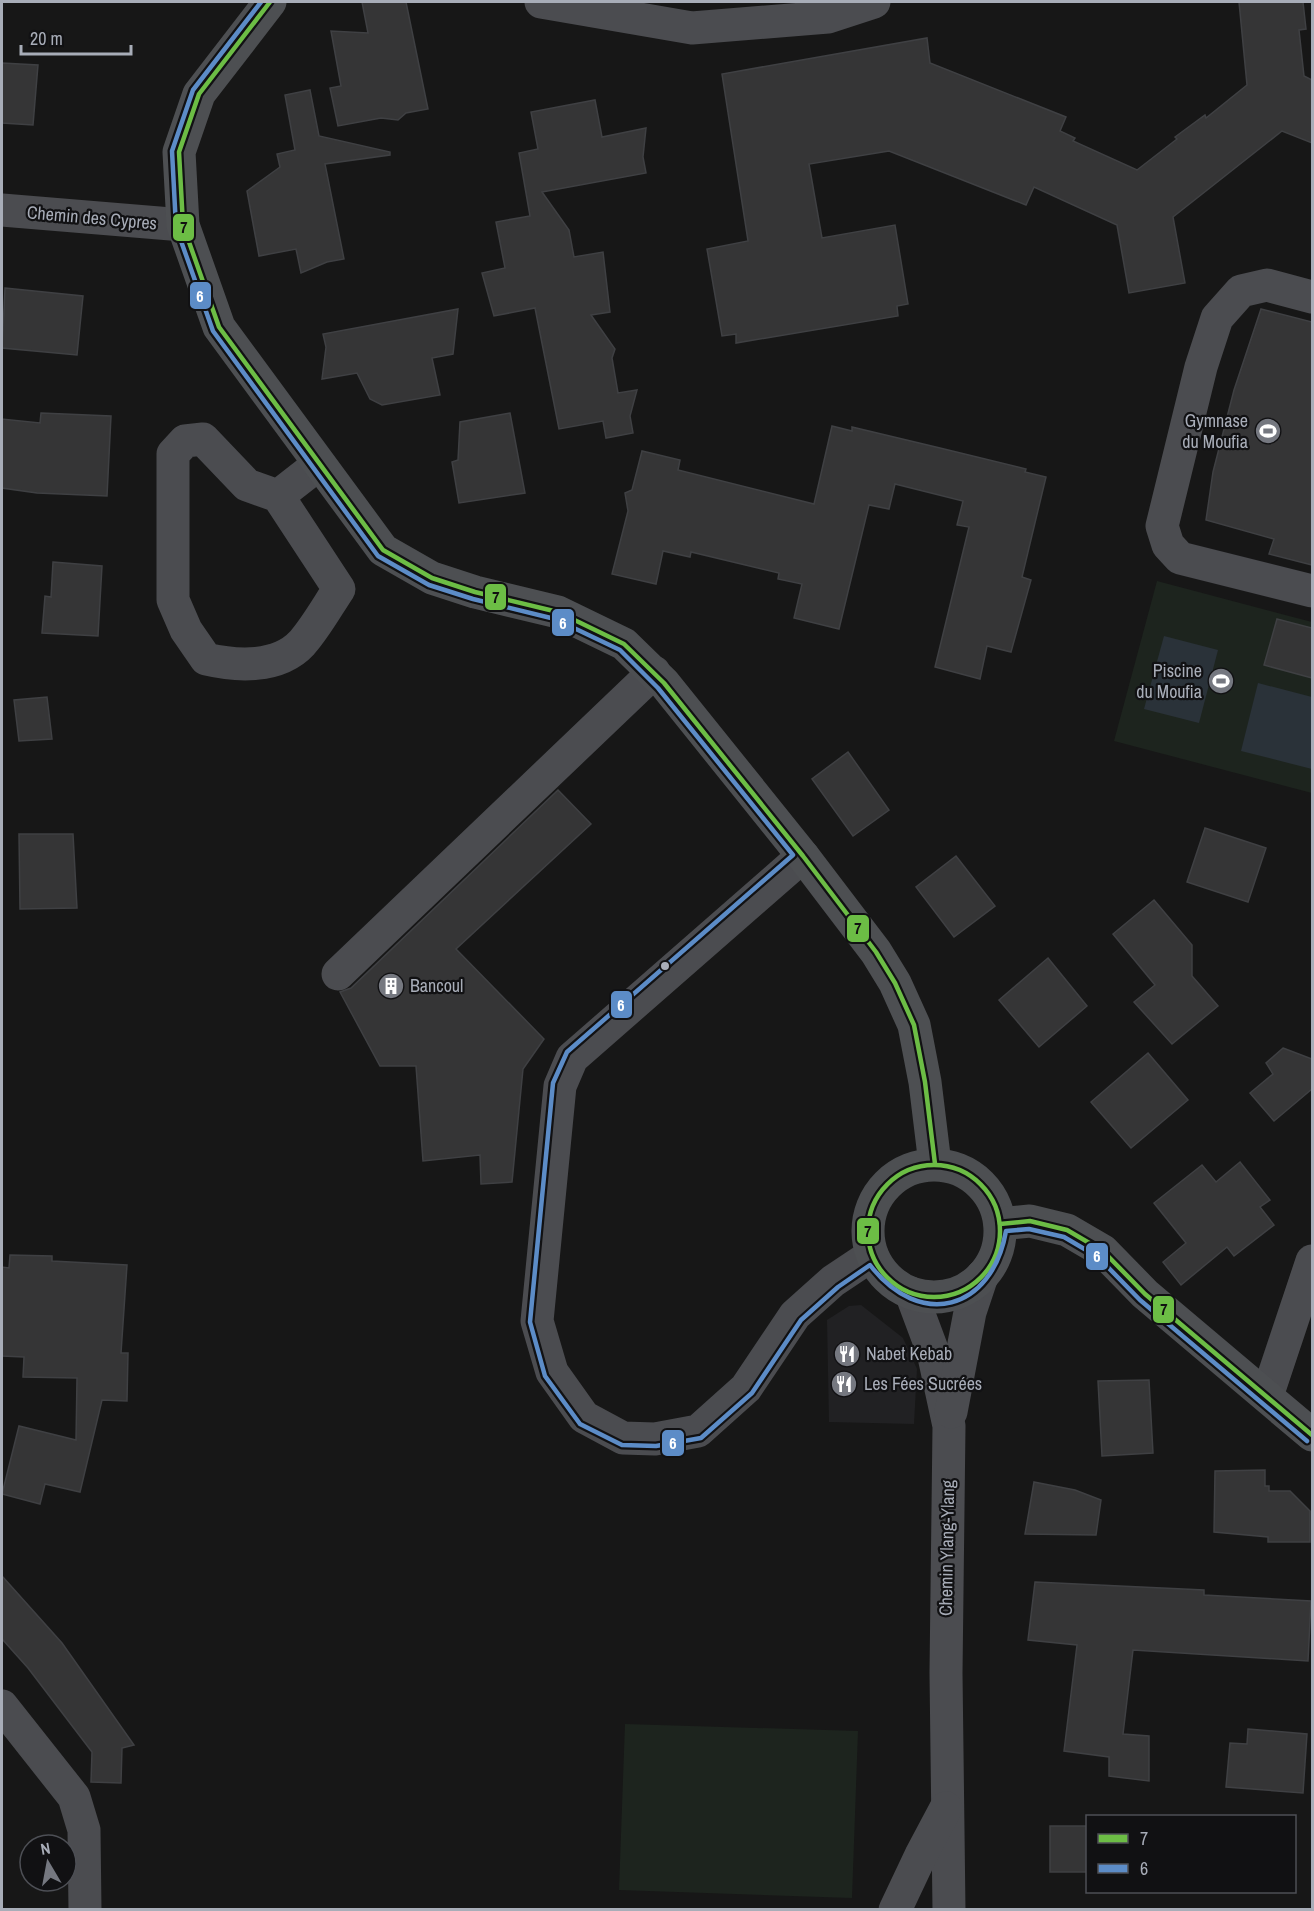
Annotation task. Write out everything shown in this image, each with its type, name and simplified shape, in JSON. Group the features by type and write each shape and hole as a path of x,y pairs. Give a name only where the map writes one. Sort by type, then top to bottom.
{"main road":[{"path":"270,2 199,94 179,152 183,225 219,327 383,550 432,578 474,592 558,612 624,644 654,672 803,855 876,952 895,983 914,1024 925,1082 935,1164"},
{"path":"935,1164 954,1167 971,1176 986,1189 995,1205 1000,1224 1000,1243 994,1261 982,1276 967,1288 950,1296 930,1297 911,1293 888,1278 872,1255 868,1238 869,1220 874,1202 884,1187 907,1171 935,1164"},
{"path":"1000,1224 1030,1221 1067,1230 1103,1251 1145,1294 1312,1435"}],"street":[{"path":"540,2 692,28 828,17 874,2"},
{"name":"Chemin des Cypres","path":"2,210 183,225"},
{"path":"1312,297 1268,285 1242,291 1217,318 1201,367 1162,526 1168,545 1180,558 1312,591"},
{"path":"203,439 247,485 278,496 339,589 301,644 273,660 236,666 206,659 186,630 173,600 173,454 185,441 203,439"},
{"path":"278,496 319,464"},
{"path":"338,974 654,672"},
{"path":"803,855 572,1058 560,1086 537,1321 552,1372 584,1417 623,1438 655,1439 698,1431 746,1388 795,1315 833,1281 872,1255"},
{"path":"1267,1396 1312,1261"},
{"path":"949,1425 970,1312 982,1276"},
{"name":"Chemin Ylang-Ylang","path":"911,1293 933,1352 949,1425 946,1808 949,1910"},
{"path":"2,1706 74,1797 84,1830 85,1910"},
{"name":"Chemin Ylang-Ylang","path":"895,1910 946,1808"}],"shaded area":[{"name":"Piscine du Moufia","path":"1157,581 1312,622 1312,793 1114,741"},
{"path":"1164,636 1218,650 1199,723 1144,709"},
{"path":"1258,683 1312,697 1312,769 1241,751"},
{"path":"861,1305 903,1338 917,1369 914,1424 829,1422 827,1320 849,1306"},
{"path":"625,1724 858,1731 852,1898 619,1890"}],"building":[{"path":"362,2 406,2 428,109 406,113 398,120 381,118 338,126 330,88 341,86 331,31 368,33"},
{"path":"1239,2 1303,2 1306,29 1299,30 1304,76 1312,80 1312,143 1282,131 1173,217 1185,283 1129,293 1117,225 1034,187 1026,205 889,151 809,164 822,238 895,225 908,304 897,306 898,316 736,343 736,334 722,336 707,249 748,241 722,74 927,38 930,63 1066,117 1060,131 1075,138 1073,141 1137,170 1177,139 1175,137 1205,115 1206,118 1247,85"},
{"path":"2,63 38,65 33,125 2,123"},
{"path":"310,90 319,136 390,152 390,155 325,164 344,259 327,262 301,273 296,249 259,256 247,191 280,167 277,154 295,150 285,95"},
{"path":"595,100 602,137 646,128 643,157 646,173 542,192 569,230 574,257 603,252 610,312 591,315 615,349 612,358 618,393 637,390 630,416 633,433 606,438 603,421 559,429 535,308 494,316 482,273 505,268 496,222 530,216 519,153 538,149 531,112"},
{"path":"5,288 83,296 77,355 2,348"},
{"path":"458,309 453,354 432,358 440,395 382,405 370,399 357,373 322,379 326,347 323,334"},
{"name":"Gymnase du Moufia","path":"1261,309 1312,322 1312,565 1269,554 1274,539 1206,520 1213,472 1234,390"},
{"path":"41,413 111,416 107,496 37,493 2,488 2,419 40,423"},
{"path":"510,413 525,493 459,503 452,462 458,460 460,422"},
{"path":"832,426 852,431 852,427 1026,469 1025,472 1046,477 1022,577 1031,580 1011,652 987,646 980,679 935,667 969,527 957,525 963,501 895,484 889,509 869,505 839,629 794,618 802,584 778,579 779,573 691,552 690,557 663,551 656,584 612,574 628,511 625,493 632,490 642,451 680,460 678,470 814,504"},
{"path":"53,562 102,566 98,636 42,633 45,596 51,597"},
{"path":"1277,619 1312,628 1312,678 1264,665"},
{"path":"47,697 52,739 19,741 14,700"},
{"path":"848,752 889,810 853,836 812,779"},
{"name":"Bancoul","path":"558,790 591,824 456,949 544,1039 523,1069 512,1182 481,1184 480,1155 423,1161 416,1066 380,1066 340,992 351,988"},
{"path":"1205,828 1266,848 1248,902 1187,882"},
{"path":"19,834 73,834 77,908 20,909"},
{"path":"956,856 995,906 954,937 916,887"},
{"path":"1154,900 1192,945 1192,976 1218,1006 1172,1044 1134,1002 1155,985 1113,934"},
{"path":"1048,958 1087,1006 1039,1047 999,1000"},
{"path":"1283,1048 1312,1059 1312,1089 1274,1121 1250,1093 1273,1074 1266,1063"},
{"path":"1148,1053 1188,1100 1131,1148 1091,1102"},
{"path":"1240,1162 1270,1200 1260,1207 1274,1225 1234,1256 1227,1247 1181,1285 1163,1262 1186,1243 1154,1203 1202,1165 1216,1182"},
{"path":"10,1255 52,1256 52,1261 127,1265 121,1353 128,1353 127,1401 102,1400 80,1492 45,1484 40,1504 2,1494 19,1426 76,1440 77,1378 23,1377 24,1357 2,1356 2,1267 9,1268"},
{"path":"1149,1380 1153,1453 1102,1456 1098,1381"},
{"path":"1265,1470 1265,1486 1269,1486 1269,1491 1290,1491 1310,1511 1310,1542 1268,1542 1268,1537 1214,1532 1215,1471"},
{"path":"1034,1482 1075,1490 1101,1500 1096,1535 1025,1534"},
{"path":"2,1576 62,1643 134,1745 122,1748 121,1783 91,1782 92,1752 28,1668 2,1639"},
{"path":"1035,1582 1204,1590 1204,1595 1311,1601 1308,1661 1133,1650 1123,1734 1149,1736 1149,1781 1109,1776 1109,1757 1064,1751 1077,1645 1028,1640"},
{"path":"1248,1729 1307,1734 1303,1793 1226,1787 1230,1743 1247,1744"},
{"path":"1050,1826 1086,1826 1086,1872 1050,1872"}],"transit line":[{"name":"6","path":"261,2 193,90 172,151 176,227 213,331 378,556 429,585 473,599 555,619 620,650 658,688 793,855 567,1052 553,1083 530,1322 545,1376 580,1424 622,1445 656,1446 701,1438 752,1393 801,1320 838,1287 870,1265 890,1285 910,1298 931,1304 952,1302 970,1294 986,1279 998,1258 1006,1231 1029,1229 1064,1237 1098,1257 1140,1300 1307,1441"},
{"name":"7","path":"270,2 199,94 179,152 183,225 219,327 383,550 432,578 475,592 558,612 624,644 664,683 803,856 876,952 895,983 914,1025 925,1082 935,1164"},
{"name":"7","path":"934,1165 959,1170 981,1184 995,1206 1000,1231 995,1256 981,1278 959,1292 934,1297 909,1292 887,1278 873,1256 868,1231 873,1206 887,1184 909,1170 934,1165"},
{"name":"7","path":"1000,1224 1030,1221 1067,1230 1103,1251 1145,1294 1312,1435"}],"place":[{"name":"Gymnase du Moufia","path":"1268,431"},
{"name":"Piscine du Moufia","path":"1221,681"},
{"name":"Bancoul","path":"391,986"},
{"name":"Nabet Kebab","path":"847,1354"},
{"name":"Les Fées Sucrées","path":"844,1384"}]}
